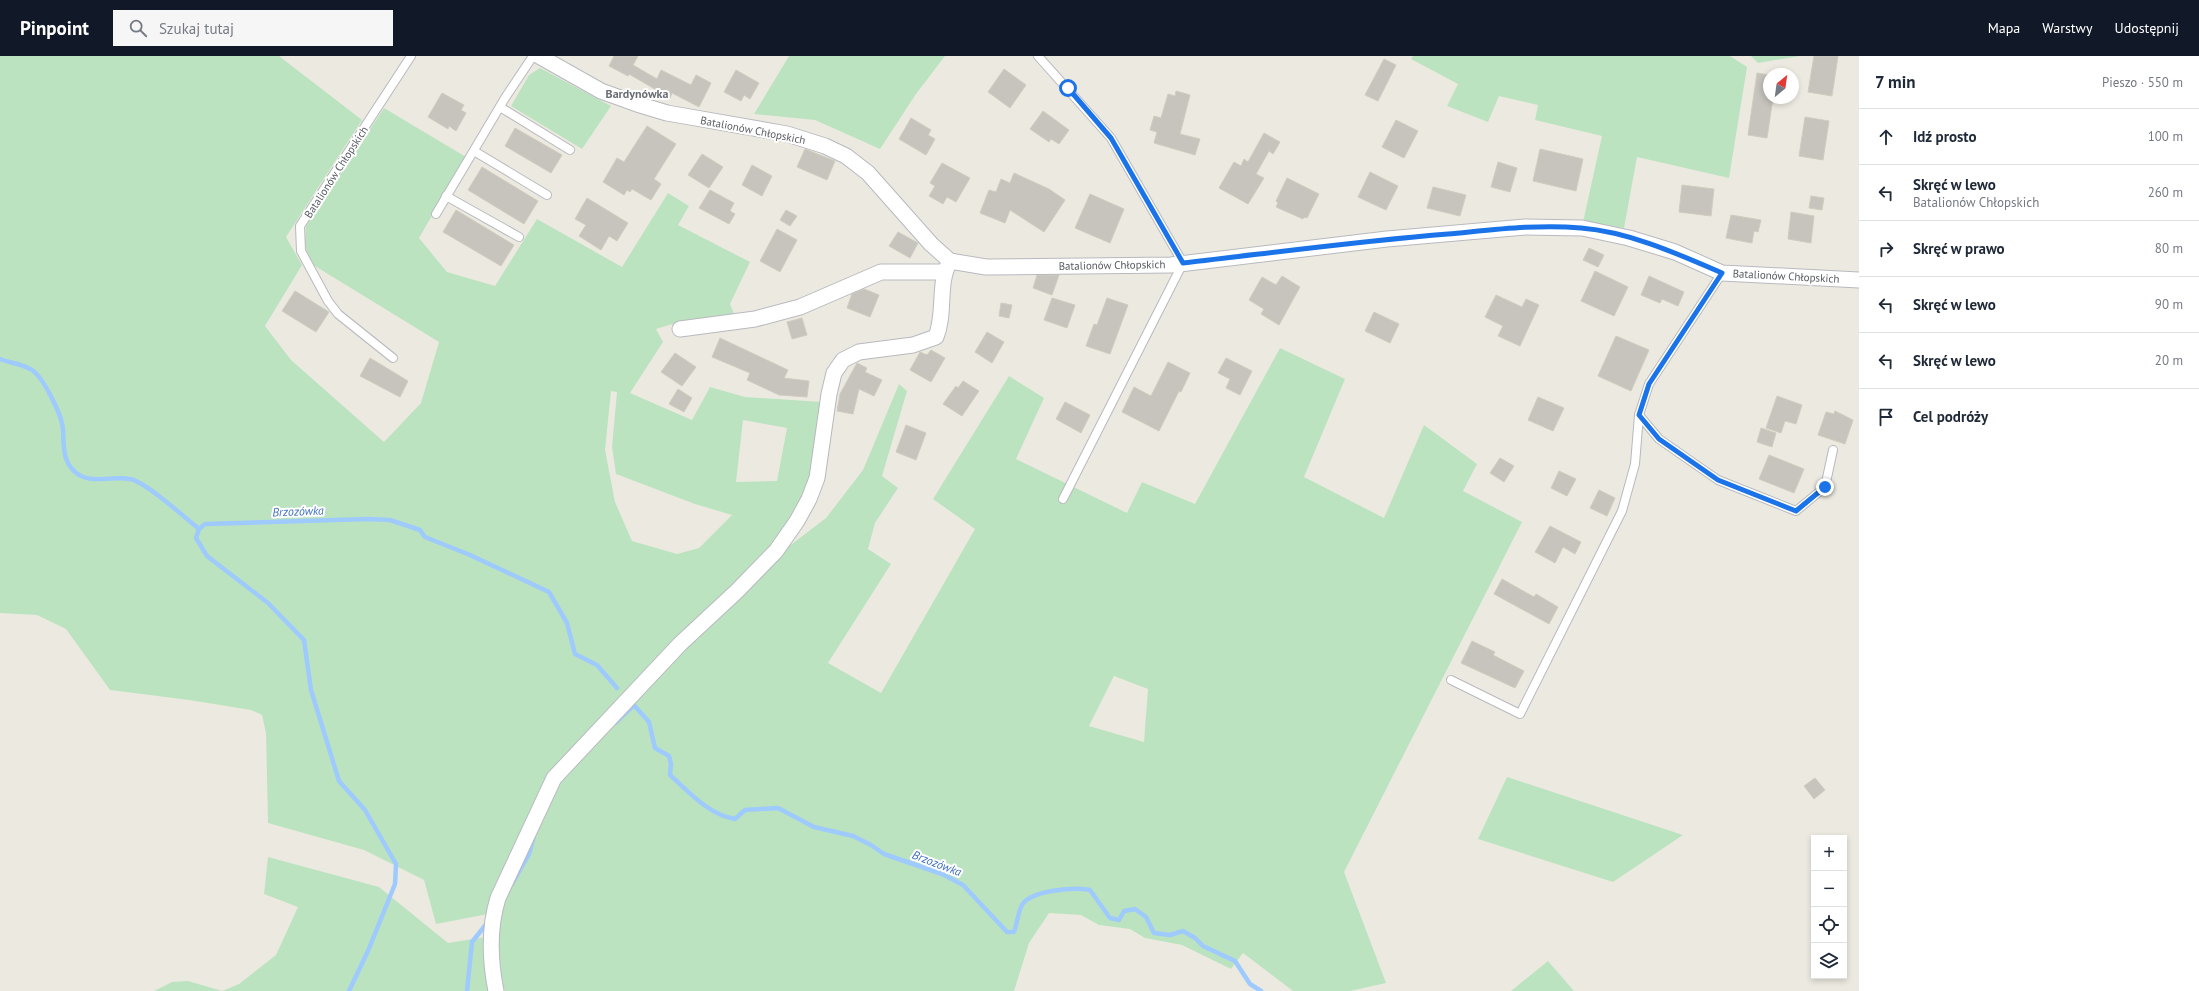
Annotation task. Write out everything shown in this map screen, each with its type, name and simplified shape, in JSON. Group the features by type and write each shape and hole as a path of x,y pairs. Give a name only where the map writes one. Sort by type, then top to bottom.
{"street":[{"name":"Batalionów Chłopskich","path":"539,56 601,91 637,104 667,113 787,134 825,146 846,156 868,172 931,244 946,266 986,267 1183,263 1395,238 1525,227 1582,228 1629,238 1675,252 1722,273 1859,280"},
{"path":"496,991 492,962 493,916 498,898 554,778 680,644 738,591 776,551 797,521 809,499 817,478 829,394 834,373 842,360 859,352 912,345 936,336 942,323 946,266 881,272 800,307 755,319 680,329"}],"lane":[{"name":"Batalionów Chłopskich","path":"393,358 338,314 328,301 301,251 299,239 300,226 411,56"},
{"path":"436,214 500,107 533,56"},
{"path":"1038,56 1111,138 1183,263 1063,500"},
{"path":"500,107 570,150"},
{"path":"474,152 547,195"},
{"path":"446,196 519,237"},
{"path":"1451,680 1520,714 1622,511 1635,464 1639,415 1649,384 1722,273"},
{"path":"1639,415 1659,439 1718,480 1796,511 1825,487 1833,450"}],"green space":[{"path":"0,56 279,56 362,120 286,237 302,265 265,326 291,360 384,442 421,403 439,342 310,263 305,244 306,226 384,108 466,157 419,238 447,272 495,286 537,219 622,267 668,193 689,206 678,225 750,262 730,304 734,314 682,321 656,329 663,342 630,393 692,420 710,387 745,397 822,402 818,447 806,497 752,583 788,547 826,518 863,470 899,384 907,391 882,476 898,488 875,523 868,549 891,564 828,663 881,693 975,529 933,499 1009,376 1044,398 1016,459 1127,513 1142,482 1195,504 1280,348 1345,379 1304,477 1384,518 1424,425 1477,464 1463,491 1522,522 1344,872 1386,983 1350,991 1293,991 1243,953 1231,969 1182,945 1145,938 1130,929 1099,925 1081,915 1049,913 1029,943 1014,991 505,991 502,983 497,934 497,908 528,817 496,883 488,914 436,924 424,880 364,850 268,823 266,733 262,715 251,710 110,690 66,629 37,615 0,613","holes":["611,391 617,392 612,447 616,474 695,504 732,515 699,548 677,554 632,541 615,502 605,450","743,420 787,428 777,481 736,482","1114,676 1148,689 1144,742 1089,726"]},
{"path":"789,56 945,56 916,94 880,149 815,120 754,114"},
{"path":"1413,56 1730,56 1747,67 1729,178 1637,157 1624,228 1583,222 1602,136 1535,120 1538,105 1499,96 1488,122 1447,106 1458,84 1411,59"},
{"path":"1751,56 1800,56 1758,63"},
{"path":"540,68 611,106 582,149 511,106 529,75"},
{"path":"1507,777 1683,835 1613,882 1478,839"},
{"path":"268,857 379,887 448,943 486,937 492,991 222,991 239,984 276,955 298,907 264,894"},
{"path":"1548,961 1574,991 1511,991"},
{"path":"188,981 222,991 154,991 172,982"}],"building":[{"path":"614,56 638,56 633,65 657,79 661,70 691,85 696,75 711,83 699,107 672,93 670,98 629,74 628,76 609,66"},
{"path":"1814,56 1838,56 1832,96 1808,92"},
{"path":"1384,59 1396,65 1378,101 1365,95"},
{"path":"1004,69 1026,85 1010,108 988,92"},
{"path":"736,70 759,83 750,99 744,95 741,101 724,92"},
{"path":"1757,73 1763,74 1763,104 1772,104 1767,138 1748,135"},
{"path":"1176,91 1190,95 1180,134 1200,139 1195,155 1154,143 1157,132 1150,130 1154,116 1161,118 1168,94 1175,96"},
{"path":"442,93 464,105 461,110 466,113 456,131 449,126 448,129 428,117"},
{"path":"1043,111 1069,130 1059,144 1051,139 1049,142 1030,129"},
{"path":"1805,117 1829,121 1823,160 1799,156"},
{"path":"911,118 931,130 928,135 935,139 926,155 899,139"},
{"path":"1396,120 1418,131 1404,158 1382,147"},
{"path":"647,126 676,144 654,179 661,184 651,200 632,189 630,192 627,190 624,195 603,182 617,158 624,162"},
{"path":"515,128 562,155 551,173 505,146"},
{"path":"1264,133 1280,142 1273,154 1269,151 1256,174 1264,178 1248,204 1219,188 1234,162 1241,166 1244,159 1248,162"},
{"path":"805,149 835,161 827,180 797,167"},
{"path":"1540,149 1583,159 1576,191 1533,181"},
{"path":"702,154 723,167 709,188 688,175"},
{"path":"1498,162 1517,168 1510,192 1491,187"},
{"path":"942,163 970,178 956,202 947,197 943,204 929,196 935,186 930,183"},
{"path":"752,165 772,176 762,196 742,185"},
{"path":"482,167 538,201 524,224 468,190"},
{"path":"1370,172 1398,186 1386,210 1358,197"},
{"path":"1014,173 1049,189 1065,200 1044,232 1010,210 1005,223 980,213 989,190 996,192 1001,179 1010,183"},
{"path":"1287,178 1319,194 1307,218 1304,217 1303,219 1276,207 1278,203 1276,201"},
{"path":"1682,185 1714,189 1711,216 1679,212"},
{"path":"1433,187 1466,195 1460,216 1427,208"},
{"path":"710,190 734,203 730,211 735,214 729,224 699,208"},
{"path":"1090,194 1124,209 1110,243 1075,228"},
{"path":"1811,196 1824,198 1822,210 1809,208"},
{"path":"587,198 628,223 617,241 609,236 601,250 579,236 586,225 575,219"},
{"path":"456,210 514,245 501,266 443,232"},
{"path":"786,210 797,216 790,226 780,220"},
{"path":"1791,212 1814,216 1811,243 1788,239"},
{"path":"1731,215 1761,220 1758,232 1754,231 1752,243 1726,238"},
{"path":"777,229 797,240 780,272 760,261"},
{"path":"898,232 918,243 910,258 889,246"},
{"path":"1589,248 1604,255 1598,267 1583,260"},
{"path":"1595,271 1628,287 1614,316 1581,301"},
{"path":"1037,275 1059,275 1052,295 1033,288"},
{"path":"1282,276 1300,287 1279,325 1261,314 1264,309 1249,300 1262,277 1276,285"},
{"path":"1649,276 1684,292 1678,306 1662,299 1660,303 1641,295"},
{"path":"864,289 879,295 870,317 847,308 852,294"},
{"path":"295,291 329,312 316,332 282,311"},
{"path":"1496,295 1522,307 1526,299 1539,305 1520,346 1498,336 1503,326 1485,317"},
{"path":"1052,298 1075,305 1067,328 1044,320"},
{"path":"1107,298 1128,305 1110,354 1086,346 1094,324 1097,325"},
{"path":"1001,303 1012,305 1009,318 999,316"},
{"path":"1374,312 1399,324 1390,343 1365,331"},
{"path":"802,318 807,335 792,339 787,322"},
{"path":"987,332 1004,342 992,363 975,352"},
{"path":"1616,336 1649,350 1631,391 1598,376"},
{"path":"720,338 788,370 784,378 809,381 807,397 779,395 747,380 750,373 712,357"},
{"path":"931,350 945,358 931,382 910,370 920,352 927,355"},
{"path":"675,353 696,367 682,386 661,372"},
{"path":"370,358 408,381 400,397 360,376"},
{"path":"1226,358 1252,371 1240,395 1226,388 1230,379 1218,373"},
{"path":"1168,362 1190,373 1181,392 1179,391 1159,431 1122,412 1134,387 1151,396"},
{"path":"857,363 867,368 865,372 882,380 874,396 859,389 853,414 837,411 840,394"},
{"path":"963,381 979,391 962,416 943,404 956,386 958,388"},
{"path":"678,389 692,398 684,412 669,404"},
{"path":"1777,396 1802,405 1796,424 1785,421 1781,433 1766,428"},
{"path":"1538,397 1564,408 1553,431 1528,420"},
{"path":"1065,402 1090,415 1081,433 1056,419"},
{"path":"1835,411 1853,420 1845,444 1818,435 1826,412 1834,414"},
{"path":"906,425 926,433 916,460 896,452"},
{"path":"1761,428 1776,433 1772,447 1757,442"},
{"path":"1769,455 1804,469 1794,493 1759,479"},
{"path":"1500,458 1514,466 1504,482 1490,473"},
{"path":"1559,471 1576,479 1567,496 1551,488"},
{"path":"1599,490 1615,498 1607,516 1590,508"},
{"path":"1550,526 1581,542 1575,554 1563,547 1555,563 1535,552"},
{"path":"1502,579 1534,597 1536,594 1558,607 1549,624 1494,594"},
{"path":"1472,641 1495,652 1493,655 1524,671 1515,688 1461,663"},
{"path":"1815,778 1825,790 1814,799 1804,786"}],"waterway":[{"name":"Brzozówka","path":"0,359 32,370 41,380 51,397 62,423 64,452 67,462 70,467 80,475 94,479 123,478 137,482 155,493 199,529 205,524 368,519 390,520 420,530 425,537 470,555 549,592 567,623 575,654 597,665 617,688"},
{"path":"199,529 196,538 207,556 268,603 304,640 311,690 339,781 365,810 396,864 395,884 368,951 349,991"},
{"name":"Brzozówka","path":"632,703 649,722 655,748 669,756 671,764 670,775 700,802 717,813 735,819 745,810 778,808 814,827 853,836 871,845 884,854 942,874 963,885 1007,932 1014,932 1022,905 1034,896 1064,889 1090,890 1110,918 1119,920 1124,911 1135,909 1146,917 1154,933 1170,935 1183,931 1195,938 1203,946 1235,961 1250,984 1261,991"},
{"path":"615,723 633,706"},
{"path":"512,884 529,854 534,836"},
{"path":"467,991 472,942 488,922"}],"district":[{"name":"Bardynówka","path":"637,93"}],"route":[{"path":"1068,88 1111,138 1183,263 1387,239 1525,227 1582,228 1629,238 1675,252 1722,273 1649,384 1639,415 1659,439 1718,480 1796,511 1825,487"}]}
